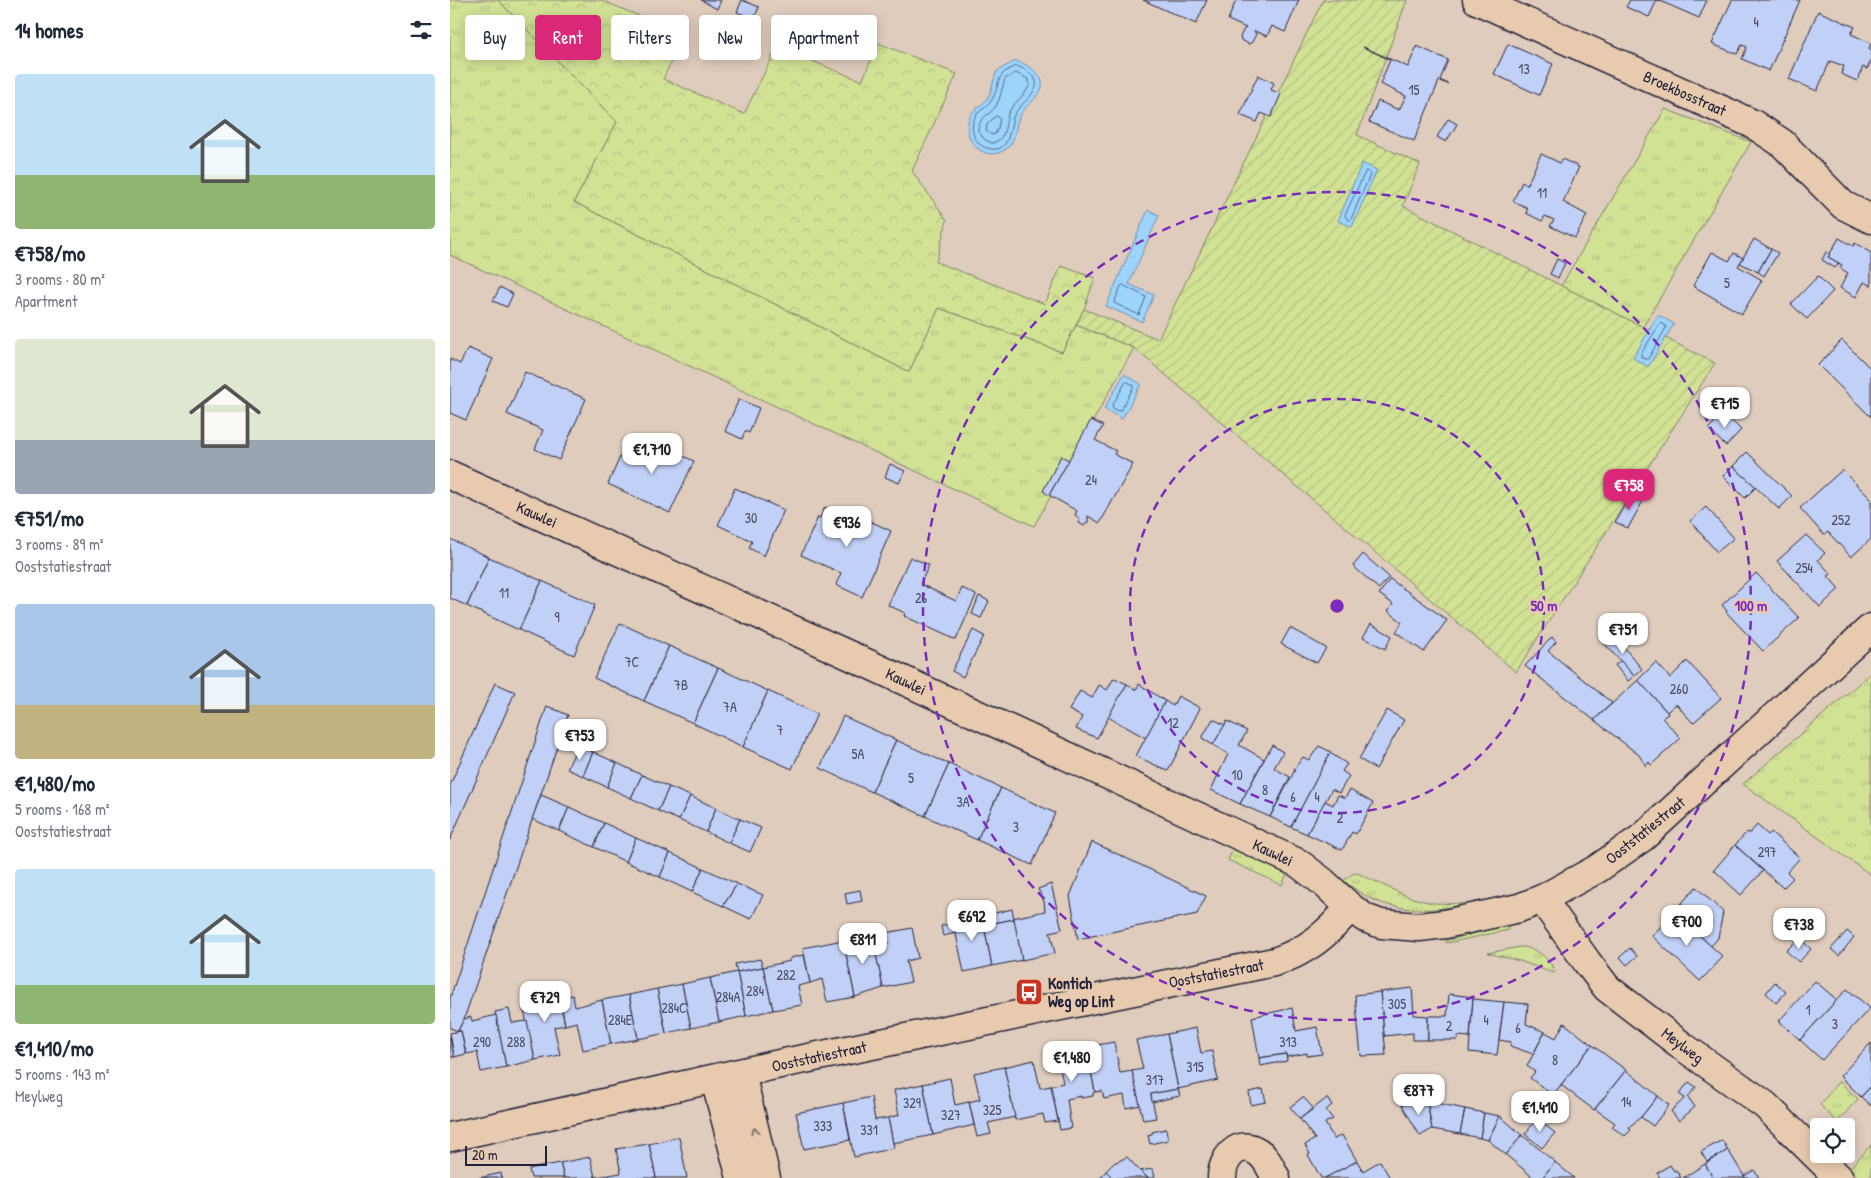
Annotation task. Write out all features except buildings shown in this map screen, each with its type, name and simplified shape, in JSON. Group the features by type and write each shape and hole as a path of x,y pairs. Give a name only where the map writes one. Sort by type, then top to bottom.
{"street":[{"name":"Broekbosstraat","path":"1477,0 1753,124 1782,144 1842,205 1871,219"},
{"name":"Kauwlei","path":"450,475 851,656 1298,863 1323,882 1350,907"},
{"name":"Ooststatiestraat","path":"450,1136 1274,962 1290,957 1318,940 1335,925 1350,907 1365,918 1382,924 1419,927 1445,924 1518,908 1542,899 1597,869 1642,837 1871,628"},
{"name":"Meylweg","path":"1542,899 1586,962 1607,988 1685,1048 1765,1105 1839,1178"},
{"path":"728,1076 741,1178"},
{"path":"728,1076 766,1178"},
{"path":"1222,1178 1223,1164 1229,1156 1237,1150 1248,1147 1259,1152 1276,1178"}],"green space":[{"path":"450,0 498,0 513,15 465,15 465,60 525,60 525,28 535,38 535,60 557,60 617,122 574,202 909,372 939,308 1062,352 1076,325 1134,348 1034,526 450,255"},
{"path":"498,0 601,0 637,15 611,15 611,60 672,60 663,79 744,114 771,59 810,60 862,81 871,60 877,60 878,43 957,74 912,171 947,220 936,262 1045,304 1061,266 1095,278 1084,309 1062,352 939,308 909,372 574,202 617,122 557,60 601,60 601,15 535,15 535,38 525,28 525,15 513,15"},
{"path":"1323,0 1407,0 1357,135 1420,164 1403,206 1715,363 1516,672 1134,348 1076,325 1084,309 1158,339"},
{"path":"1665,109 1751,142 1643,327 1561,286"},
{"path":"1871,673 1871,875 1743,784"},
{"path":"1233,849 1287,874 1282,885 1228,860"},
{"path":"1357,873 1409,897 1432,903 1468,904 1434,909 1410,909 1387,905 1367,897 1343,881 1352,874"},
{"path":"1507,925 1509,930 1447,943 1445,941"},
{"path":"1520,947 1537,951 1546,958 1555,972 1553,973 1520,961 1488,953"},
{"path":"1839,1081 1858,1099 1841,1118 1833,1118 1820,1105"},
{"path":"1871,1145 1871,1178 1858,1178 1850,1168"}],"water":[{"path":"1015,61 1024,64 1038,74 1042,80 1040,92 1022,113 1017,122 1014,138 1010,146 998,153 983,152 972,142 969,135 967,127 969,119 972,113 988,97 997,71"},
{"path":"1362,163 1377,170 1352,227 1338,221"},
{"path":"1148,210 1159,215 1129,284 1154,295 1142,322 1106,306"},
{"path":"1658,315 1674,324 1648,367 1633,358"},
{"path":"1124,374 1141,384 1122,419 1104,409"}],"place":[{"name":"Kontich Weg op Lint","path":"1029,992"}]}
